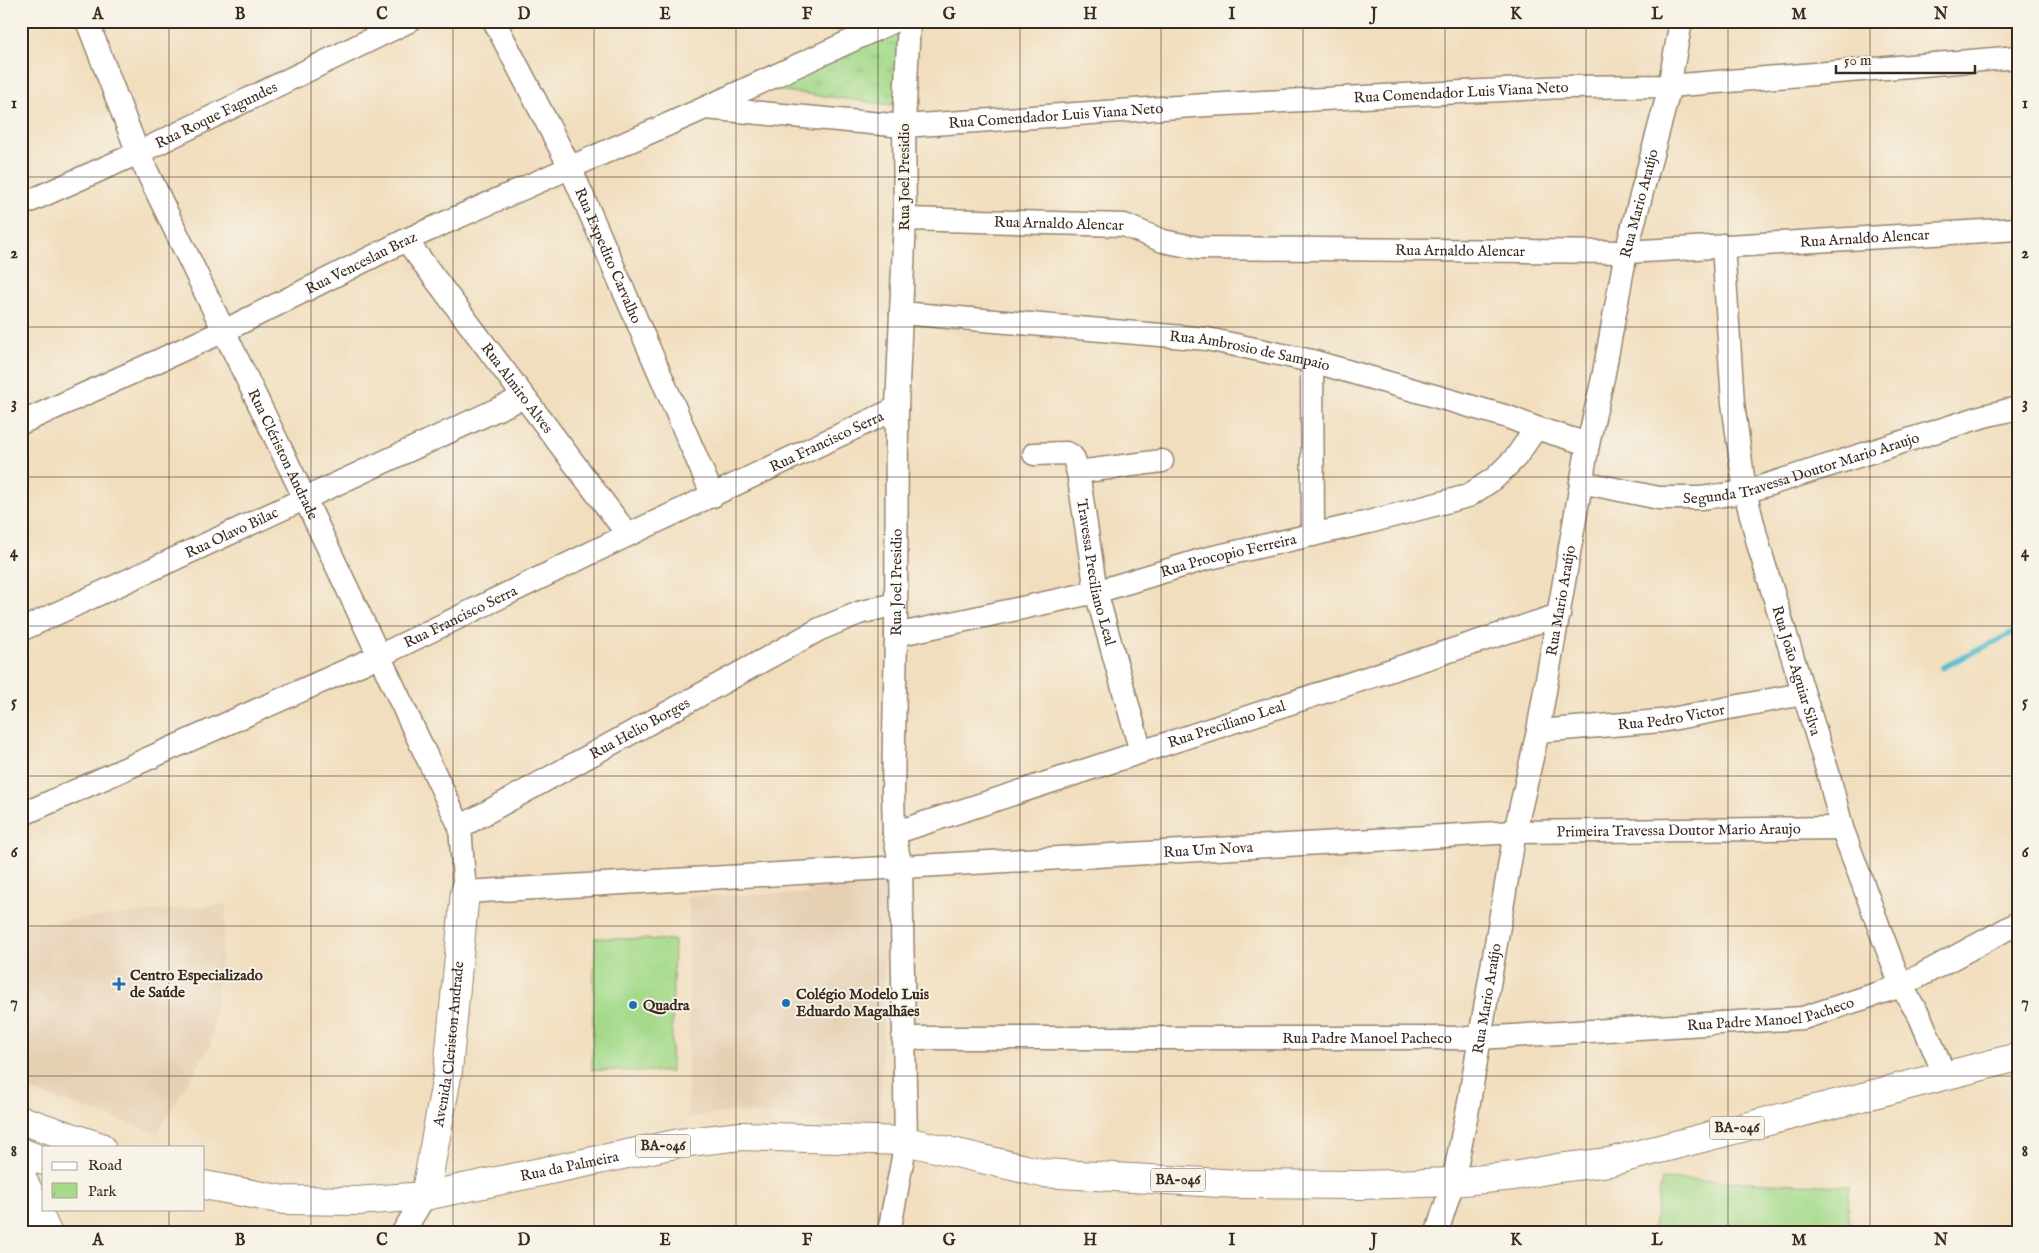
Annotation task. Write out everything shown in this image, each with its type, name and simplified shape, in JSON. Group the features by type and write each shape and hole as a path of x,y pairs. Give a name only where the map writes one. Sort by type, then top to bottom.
{"main road":[{"name":"Avenida Cleriston Andrade","path":"425,1196 448,1071 465,892"},
{"name":"BA-046","path":"906,1141 1042,1173 1239,1184 1361,1185 1453,1182 1514,1176 1609,1162 2018,1057"},
{"path":"21,1120 98,1146"},
{"path":"21,1132 42,1187"},
{"name":"Rua da Palmeira","path":"425,1196 680,1143 717,1138 741,1136 906,1141"},
{"name":"BA-046","path":"205,1185 284,1200 356,1202 425,1196"},
{"path":"51,1210 58,1226"}],"street":[{"name":"Rua Clériston Andrade","path":"87,21 138,153 305,499 460,827 465,892"},
{"name":"Rua Roque Fagundes","path":"21,205 138,153 409,21"},
{"name":"Rua Expedito Carvalho","path":"494,21 570,167 713,496"},
{"name":"Rua Venceslau Braz","path":"21,423 224,330 406,240 705,108 894,21"},
{"name":"Rua Joel Presidio","path":"889,1232 906,1141 901,868 894,834 897,408 905,219 904,126 909,21"},
{"name":"Rua Mario Araújo","path":"1437,1232 1453,1182 1468,1108 1515,832 1538,731 1560,615 1581,482 1603,378 1626,252 1669,86 1681,21"},
{"name":"Rua Comendador Luis Viana Neto","path":"705,108 904,126 1206,104 1564,87 1669,86 2018,57"},
{"name":"Rua Arnaldo Alencar","path":"905,219 1124,225 1163,240 1198,248 1626,252 2018,229"},
{"name":"Rua Almiro Alves","path":"406,240 628,535"},
{"name":"Rua João Aguiar Silva","path":"1723,245 1733,403 1745,492 1802,694 1829,776 1842,828 1901,986 1920,1017 1945,1076"},
{"name":"Rua Ambrosio de Sampaio","path":"901,314 1208,339 1312,361 1508,417 1588,444"},
{"path":"1312,361 1312,535"},
{"name":"Rua Olavo Bilac","path":"21,630 524,397"},
{"name":"Rua Francisco Serra","path":"21,815 379,656 628,535 897,408"},
{"name":"Segunda Travessa Doutor Mario Araujo","path":"1581,482 1659,498 1701,498 1745,492 1974,419 2018,408"},
{"name":"Rua Procopio Ferreira","path":"896,635 1096,592 1205,560 1369,522 1468,496 1496,478 1516,457 1536,428"},
{"path":"1034,454 1066,453 1071,455 1078,472 1162,461"},
{"name":"Travessa Preciliano Leal","path":"1078,472 1096,592 1140,752"},
{"name":"Rua Helio Borges","path":"460,827 820,629 859,612 895,604"},
{"name":"Rua Preciliano Leal","path":"894,834 1560,615"},
{"name":"Rua Pedro Victor","path":"1538,731 1624,726 1661,721 1802,694"},
{"name":"Primeira Travessa Doutor Mario Araujo","path":"1515,832 1842,828"},
{"name":"Rua Um Nova","path":"465,892 1515,832"},
{"name":"Rua Padre Manoel Pacheco","path":"903,1038 1479,1038 1803,1018 1901,986 2018,923"},
{"path":"403,1232 425,1196"}],"shaded area":[{"name":"Colégio Modelo Luis Eduardo Magalhães","path":"811,883 886,884 880,1126 733,1111 688,1118 689,896 808,894"},
{"name":"Centro Especializado de Saúde","path":"227,904 211,1044 157,1133 21,1087 21,925"}],"green space":[{"path":"899,31 900,106 767,89"},
{"name":"Quadra","path":"595,938 674,940 671,1072 592,1070"},
{"path":"1662,1179 1849,1186 1848,1232 1653,1232"}],"waterway":[{"path":"1942,668 2018,630"}],"place":[{"name":"Centro Especializado de Saúde","path":"119,984"},
{"name":"Colégio Modelo Luis Eduardo Magalhães","path":"786,1003"},
{"name":"Quadra","path":"633,1005"}]}
